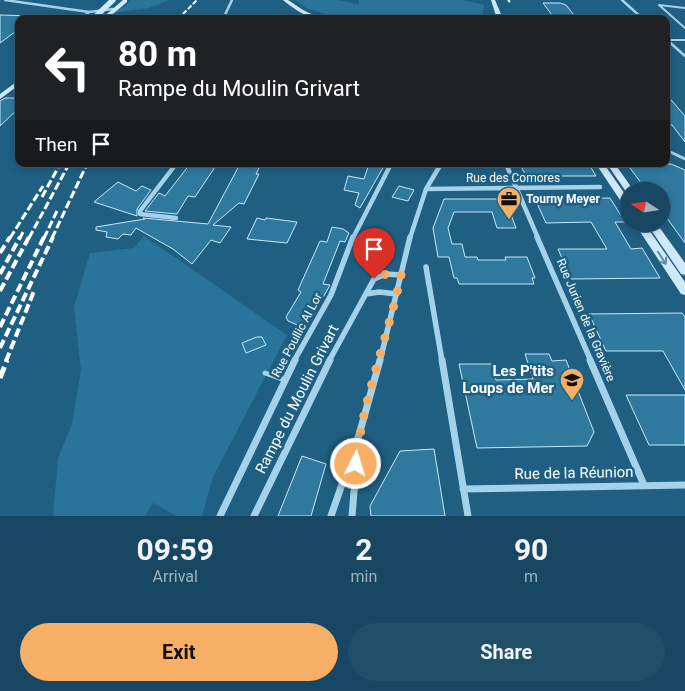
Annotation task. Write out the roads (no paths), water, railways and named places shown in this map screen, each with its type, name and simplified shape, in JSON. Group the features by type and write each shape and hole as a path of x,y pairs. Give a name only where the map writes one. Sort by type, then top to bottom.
{"main road":[{"path":"97,15 113,0"},
{"path":"107,15 125,2 125,0"},
{"path":"285,0 310,15"},
{"path":"491,0 493,15"},
{"path":"491,0 498,15"},
{"path":"0,97 15,85"},
{"path":"0,101 15,91"},
{"path":"602,167 620,194"},
{"path":"613,167 624,182"},
{"path":"645,232 685,291"},
{"path":"658,232 685,270"}],"street":[{"path":"5,0 89,12 113,9"},
{"path":"225,15 232,0"},
{"path":"622,0 639,15"},
{"path":"86,15 89,12"},
{"path":"670,43 685,56"},
{"path":"174,167 141,207 140,214 176,218"},
{"name":"Rue Poullic Al Lor","path":"220,516 301,347 331,295 347,249 389,167"},
{"path":"330,516 359,435 397,294 412,229 426,189 439,167"},
{"name":"Rue Jurien de la Gravière","path":"507,167 644,485"},
{"name":"Rue des Comores","path":"426,189 600,187"},
{"path":"426,266 468,516"},
{"name":"Rampe du Moulin Grivart","path":"254,516 311,395 366,294 378,276 401,275"},
{"path":"366,294 379,292 397,294"},
{"path":"352,516 359,435"},
{"name":"Rue de la Réunion","path":"463,489 644,485 685,486"}],"lane":[{"path":"658,0 659,5 685,28"},
{"path":"659,5 685,8"},
{"path":"670,40 685,40"},
{"path":"670,152 685,158"},
{"path":"265,373 285,380"}],"railway":[{"path":"182,15 197,0"},
{"path":"42,197 58,167"},
{"path":"29,238 67,167"},
{"path":"52,238 86,167"},
{"path":"10,238 43,186"},
{"path":"44,238 57,211"},
{"path":"20,238 23,232"},
{"path":"0,253 10,237"},
{"path":"0,274 20,237"},
{"path":"0,291 29,237"},
{"path":"0,327 44,237"},
{"path":"0,348 53,237"},
{"path":"6,361 34,291"},
{"path":"0,378 7,360"}],"place":[{"name":"Tourny Meyer","path":"509,220"},
{"name":"Les P'tits Loups de Mer","path":"572,401"}]}
